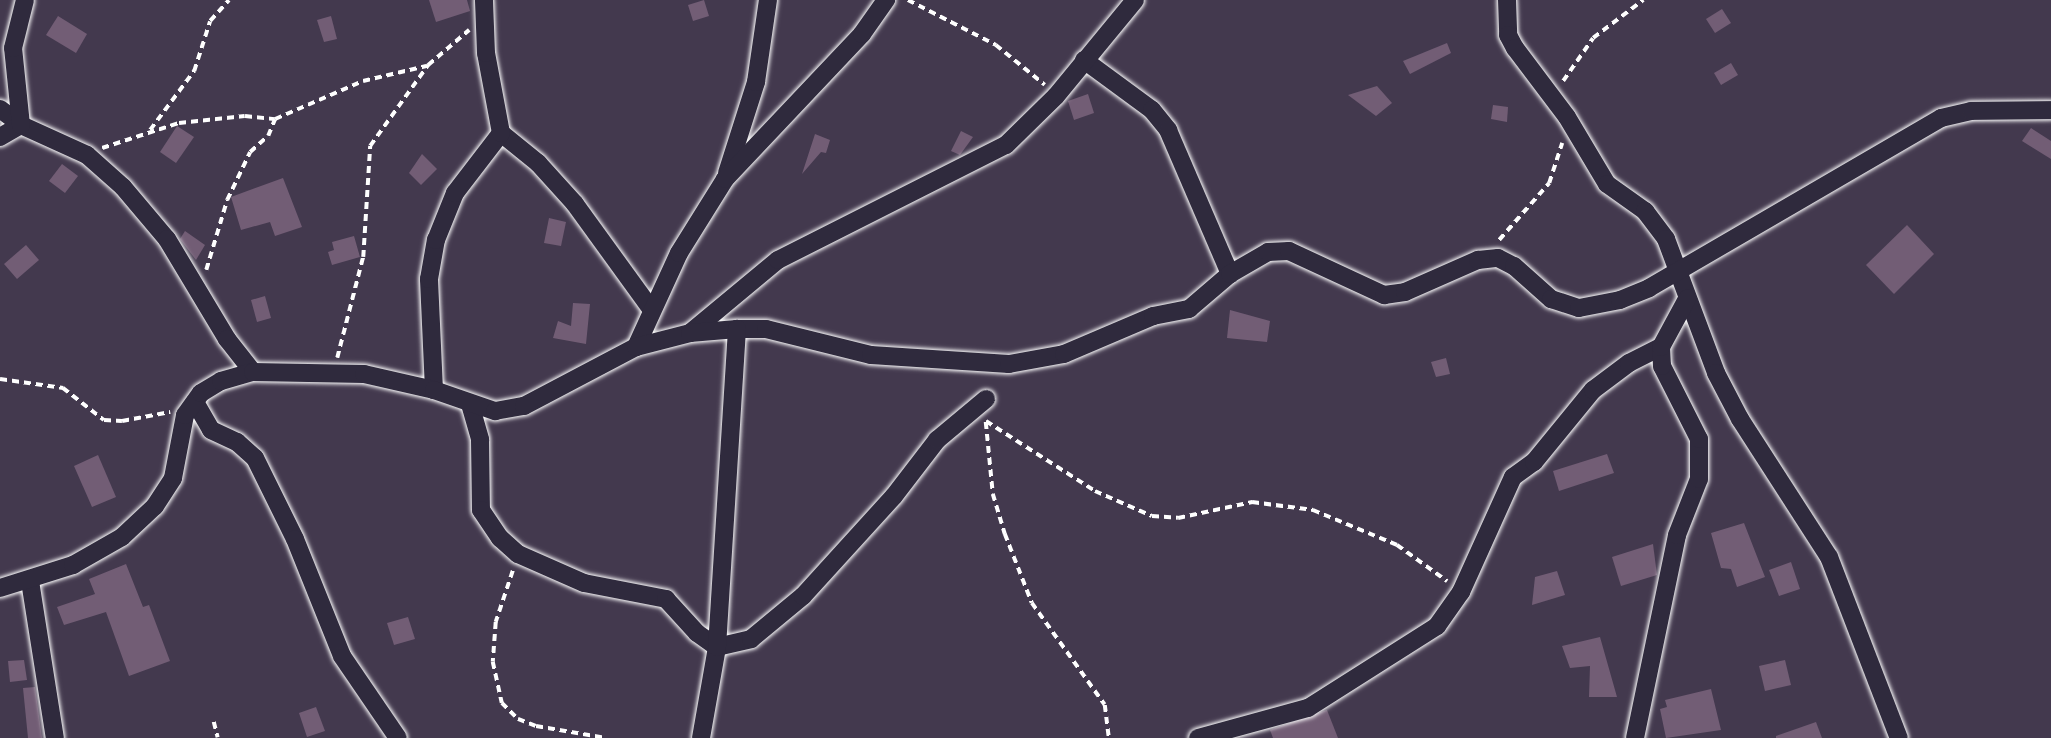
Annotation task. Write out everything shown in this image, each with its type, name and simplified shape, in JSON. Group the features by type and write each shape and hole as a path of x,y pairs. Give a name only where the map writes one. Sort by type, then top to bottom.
{"street":[{"path":"21,125 13,48 25,0"},
{"path":"725,179 757,82 768,0"},
{"path":"636,347 651,309 679,253 725,179 862,34 886,0"},
{"path":"690,333 778,260 1006,145 1056,96 1135,0"},
{"path":"1507,0 1508,35 1567,117 1607,184 1657,225 1679,271 1708,358 1740,419 1829,557 1899,738"},
{"path":"484,7 486,53 501,134 538,163 575,204 651,309"},
{"path":"1084,60 1152,110 1168,130 1230,274"},
{"path":"0,109 21,125 88,155 123,187 167,239 253,372"},
{"path":"0,588 30,580 110,548 155,506 173,478 185,415 195,402 221,381 253,372 334,370 434,390 495,411 524,406 636,347 690,333 766,329 871,355 1009,365 1064,354 1153,316 1189,309 1230,274 1268,252 1289,251 1384,295 1405,292 1489,257 1514,266 1557,303 1579,308 1620,300 1679,271 1941,118 1971,111 2051,110"},
{"path":"0,136 21,125"},
{"path":"434,390 429,279 436,240 456,193 501,134"},
{"path":"1635,738 1677,536 1699,479 1699,439 1661,366 1661,347 1687,299"},
{"path":"701,738 717,647 737,329"},
{"path":"1198,738 1308,708 1418,642 1437,626 1461,592 1513,477 1534,462 1593,390 1629,363 1661,347"},
{"path":"470,404 480,440 481,510 495,532 518,554 584,583 666,599 697,633 717,647 751,639 793,606 894,496 936,440 986,398"},
{"path":"195,402 211,430 237,442 255,458 295,539 342,656 398,738"},
{"path":"30,580 55,738"}],"path":[{"path":"148,132 194,71 210,21 229,0"},
{"path":"908,0 996,45 1056,96"},
{"path":"1560,89 1571,65 1593,38 1643,0"},
{"path":"334,370 363,257 370,146 428,65 484,7"},
{"path":"88,155 179,123 245,116 275,119 363,81 428,65"},
{"path":"1489,257 1549,183 1567,117"},
{"path":"199,289 227,200 250,152 268,136 275,119"},
{"path":"0,379 63,388 104,420 146,418 195,402"},
{"path":"986,398 993,494 1004,534 1032,603 1105,705 1109,738"},
{"path":"986,421 1095,491 1152,516 1178,518 1252,502 1312,510 1397,545 1461,592"},
{"path":"518,554 496,622 493,662 502,703 518,719 536,726 606,738"},
{"path":"215,722 218,738"}],"building":[{"path":"429,0 467,0 470,11 436,22"},
{"path":"704,0 709,16 693,21 688,5"},
{"path":"1722,9 1731,23 1715,33 1706,19"},
{"path":"58,16 87,34 76,53 46,35"},
{"path":"331,16 337,39 324,42 317,20"},
{"path":"1447,43 1451,53 1410,74 1403,61"},
{"path":"1731,63 1738,75 1721,85 1714,73"},
{"path":"1377,86 1392,103 1376,116 1348,95"},
{"path":"1088,94 1094,113 1074,120 1068,101"},
{"path":"1493,105 1508,107 1507,122 1491,119"},
{"path":"177,126 194,137 176,163 160,152"},
{"path":"2031,128 2051,141 2051,159 2022,141"},
{"path":"961,131 973,137 960,155 951,151"},
{"path":"815,134 830,140 826,153 821,152 802,174"},
{"path":"422,154 437,169 421,185 409,173"},
{"path":"62,164 78,176 65,193 49,181"},
{"path":"283,178 302,227 275,236 270,222 241,230 231,197"},
{"path":"549,218 566,222 561,246 544,243"},
{"path":"1907,225 1934,254 1894,294 1866,265"},
{"path":"185,231 205,245 196,260 180,239"},
{"path":"354,236 360,257 332,265 328,252 334,250 332,242"},
{"path":"26,245 39,260 17,279 4,264"},
{"path":"265,296 271,318 257,322 251,300"},
{"path":"573,303 590,304 586,344 553,338 558,321 571,326"},
{"path":"1230,310 1270,321 1267,342 1227,338"},
{"path":"1446,358 1450,374 1436,377 1431,362"},
{"path":"1607,454 1614,473 1559,491 1553,471"},
{"path":"98,455 116,497 92,507 74,466"},
{"path":"1744,523 1765,577 1737,587 1731,569 1721,568 1711,533"},
{"path":"1653,544 1657,575 1621,586 1612,557"},
{"path":"1791,562 1800,589 1779,596 1769,570"},
{"path":"126,564 143,607 149,605 170,661 129,676 106,612 64,625 57,607 95,594 89,579"},
{"path":"1557,571 1565,595 1532,605 1535,577"},
{"path":"408,617 415,639 394,645 387,623"},
{"path":"1600,637 1617,697 1589,697 1590,666 1570,668 1562,646"},
{"path":"24,660 27,680 10,682 8,661"},
{"path":"1785,660 1791,685 1765,691 1759,666"},
{"path":"35,687 42,738 28,738 23,688"},
{"path":"1711,689 1721,730 1666,738 1660,709 1667,707 1665,700"},
{"path":"316,707 325,731 307,737 299,713"},
{"path":"1327,710 1338,738 1273,738 1270,730"},
{"path":"1816,722 1822,738 1776,738 1776,736"}]}
